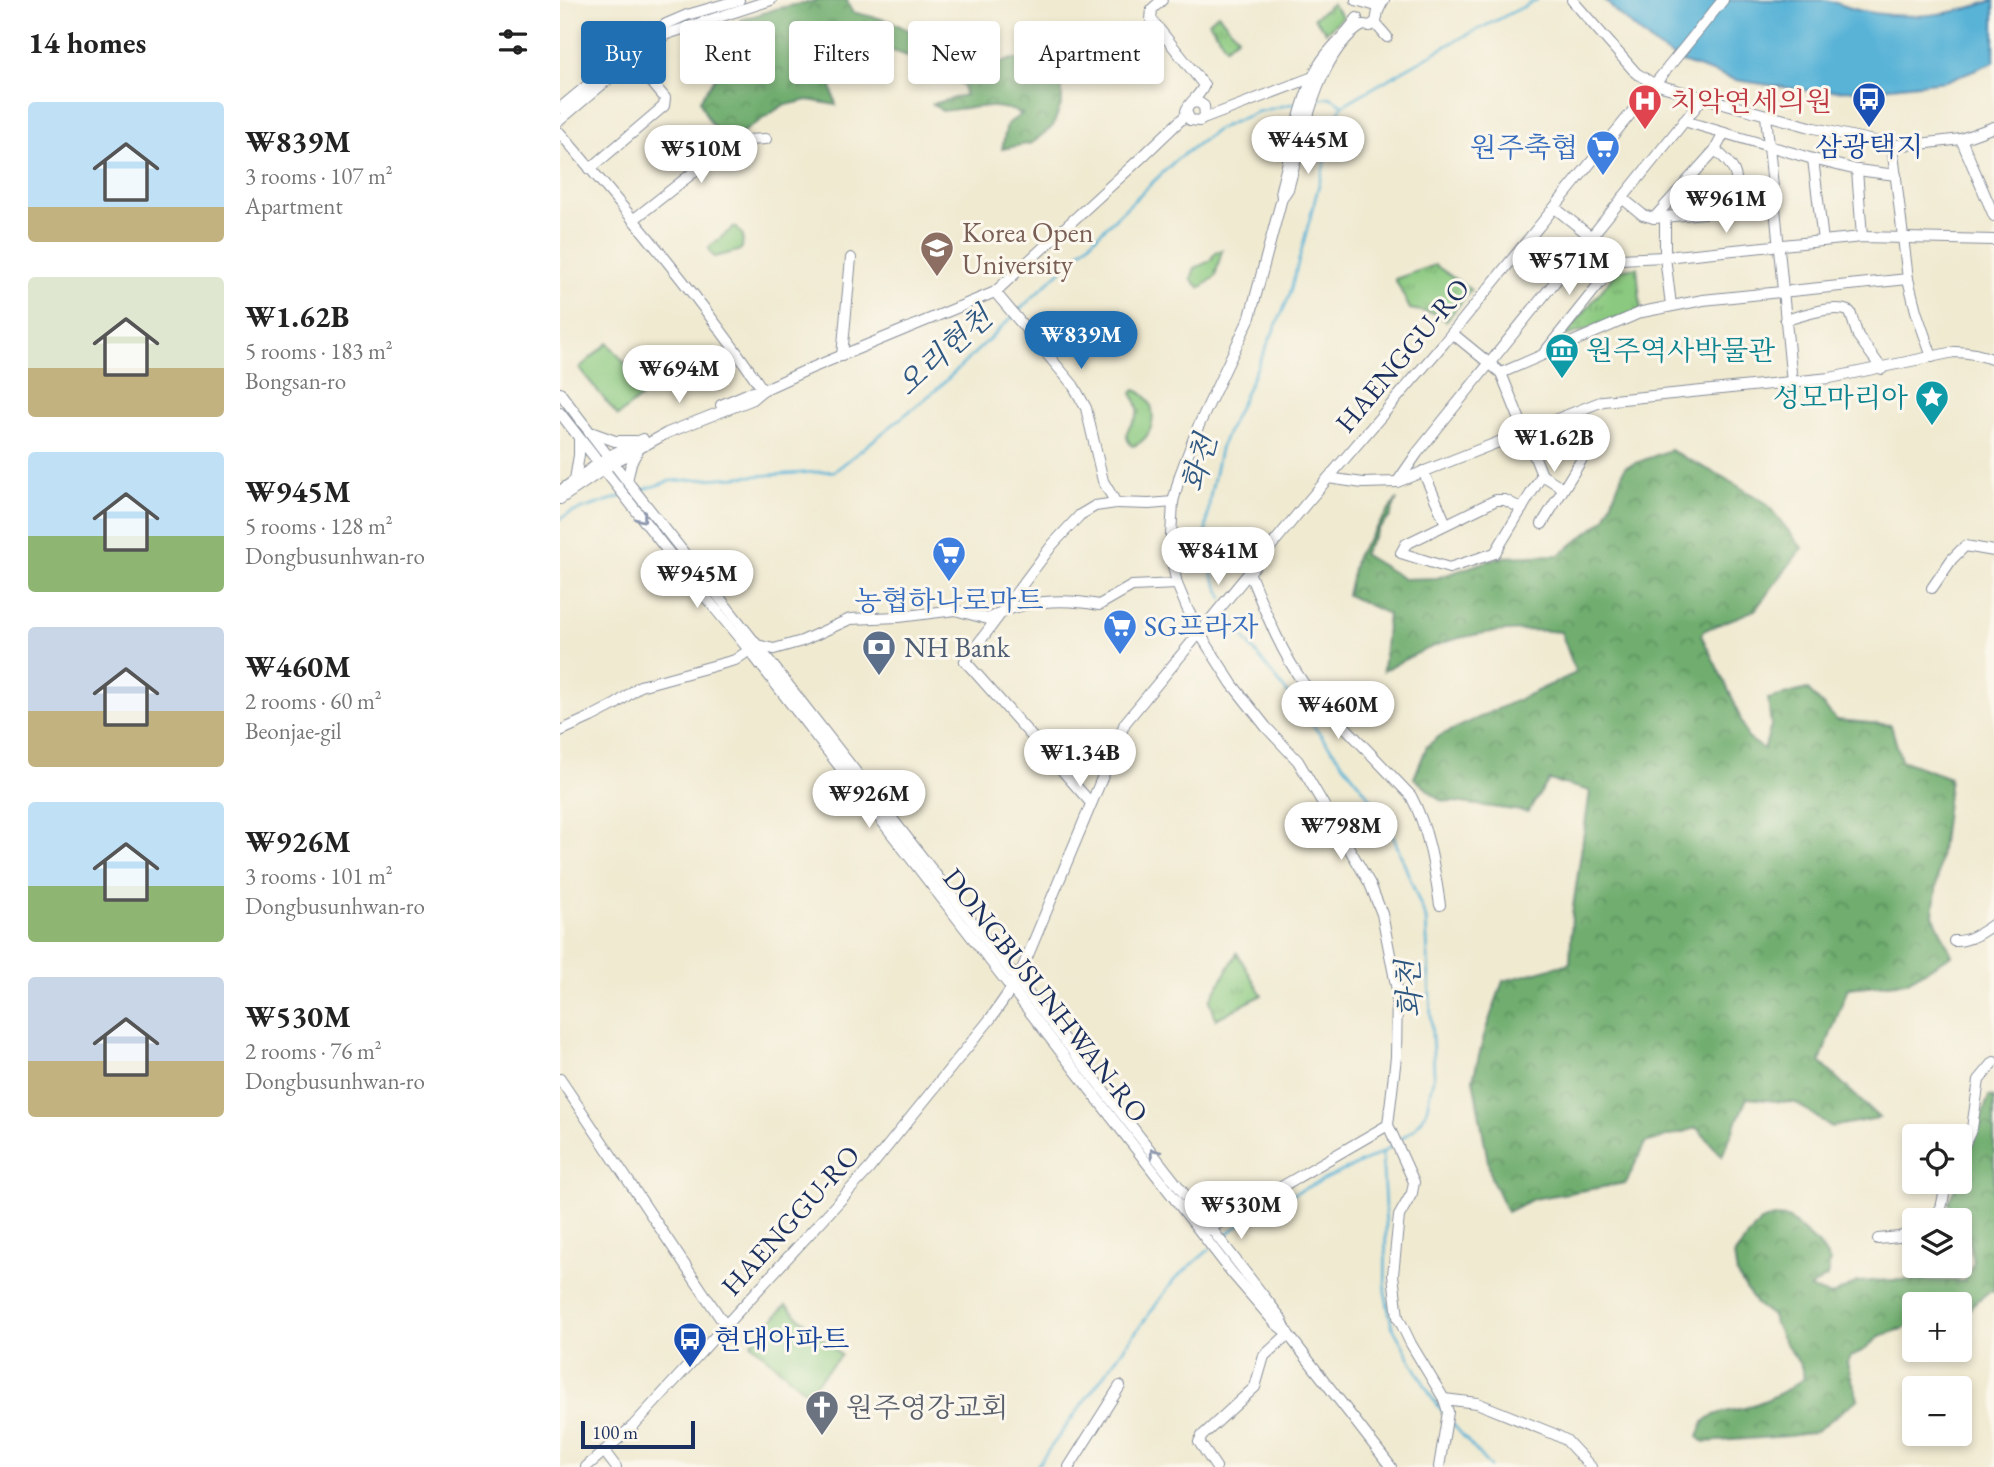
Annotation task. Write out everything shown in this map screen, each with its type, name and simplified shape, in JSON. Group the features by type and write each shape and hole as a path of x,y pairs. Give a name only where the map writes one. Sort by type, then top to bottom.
{"street":[{"path":"560,108 631,49 666,24 739,0"},
{"path":"666,35 771,0"},
{"path":"1162,0 1152,9 1151,19 1204,85 1208,106 1206,113 1200,120 1190,120 1186,115"},
{"path":"1573,0 1636,73 1654,84 1850,137 1892,145 1961,139 1994,127"},
{"name":"HAENGGU-RO","path":"1200,634 1249,572 1452,333 1723,0"},
{"path":"1358,19 1370,26 1375,23 1378,18 1371,3 1326,54 1315,79 1288,189 1282,198 1250,317 1198,427 1180,475 1173,502 1170,552 1177,584 1200,634 1232,684 1266,727 1298,761 1359,862 1382,914 1397,990 1396,1057 1390,1128 1414,1182 1412,1193 1399,1216 1393,1275 1398,1317 1444,1399 1448,1412 1439,1467"},
{"path":"1375,23 1387,37"},
{"path":"1142,158 1180,129 1315,79"},
{"path":"560,120 602,84"},
{"path":"590,169 664,106 666,102 652,84"},
{"path":"560,491 640,444 751,400 763,390 809,369 998,295 1186,115 1187,108 1201,93 1204,85"},
{"path":"1397,482 1418,452 1703,98"},
{"path":"1192,103 1198,102 1226,110"},
{"path":"1766,115 1792,383"},
{"path":"1684,121 1813,159 1857,170 1896,175"},
{"path":"560,133 728,338 763,390"},
{"path":"1671,305 1660,217 1715,150 1724,133"},
{"path":"633,220 731,145 747,140 766,139"},
{"path":"1961,139 1989,190 1994,216"},
{"path":"1892,145 1908,279 1932,357"},
{"path":"1715,150 1727,159 1736,173 1739,209"},
{"path":"1813,159 1823,241"},
{"path":"1857,170 1862,237"},
{"path":"1622,198 1643,215 1660,217 1774,206"},
{"path":"1555,208 1619,259 1665,257 1862,237 1994,240"},
{"path":"842,356 851,258"},
{"path":"1544,354 1619,259"},
{"path":"1501,373 1642,312 1671,305 1908,279"},
{"path":"998,295 1073,385 1086,408 1103,481 1116,503"},
{"path":"1785,320 1835,308 1845,309 1850,312 1858,335 1882,369"},
{"path":"1452,333 1501,373 1542,475 1563,488"},
{"path":"1328,478 1363,484 1397,482 1603,401 1830,378 1968,352 1994,360"},
{"path":"560,393 611,460 622,485"},
{"path":"560,414 601,467 622,485"},
{"path":"589,431 599,437 640,444"},
{"path":"560,499 578,482 579,438"},
{"path":"1542,524 1593,442"},
{"path":"622,485 640,444"},
{"path":"1423,471 1446,524"},
{"path":"1522,509 1505,500 1496,500 1406,544 1401,553 1449,568 1495,553 1522,509 1542,475"},
{"path":"578,482 622,485"},
{"name":"DONGBUSUNHWAN-RO","path":"622,485 1018,979 1237,1270 1280,1317 1289,1334 1391,1467"},
{"path":"1091,803 965,661 1053,544 1080,514 1095,506 1116,503 1173,502"},
{"path":"1932,588 1952,559 1965,546 1994,551"},
{"path":"1249,572 1274,632 1304,684 1411,796 1422,816 1440,905"},
{"path":"560,731 616,704 640,686 735,660 754,648 774,649 802,641 850,620 955,610 988,619 1001,612 1051,602 1080,601 1099,605 1132,586 1177,584"},
{"path":"1018,979 1125,723 1200,634"},
{"name":"DONGBUSUNHWAN-RO","path":"754,648 1012,989 1209,1233"},
{"path":"1954,941 1962,942 1994,924"},
{"name":"HAENGGU-RO","path":"586,1467 633,1426 869,1169 991,1018 1018,979"},
{"path":"1972,1128 1979,1080 1994,1062"},
{"path":"560,1079 725,1325"},
{"path":"1209,1233 1390,1128"},
{"path":"1878,1239 1902,1236"},
{"path":"1216,1467 1199,1442 1202,1436 1255,1387 1264,1356 1289,1334"},
{"path":"1069,1467 1120,1386"},
{"path":"1444,1399 1477,1403 1554,1434 1566,1440 1591,1467"},
{"path":"604,1451 616,1467"}],"green space":[{"path":"820,0 847,0 852,12 890,21 789,21 789,84 831,84 836,105 808,100 782,106 728,142 711,123 700,100 711,84 775,84 775,21 741,20 779,8"},
{"path":"1332,4 1343,17 1326,32 1314,18"},
{"path":"1218,14 1238,37 1226,47 1209,22"},
{"path":"894,23 908,30 908,56 894,51"},
{"path":"1012,59 1014,84 1060,84 1062,102 1053,126 1032,143 1002,149 1007,124 1022,114 993,107 942,111 933,104 965,95 963,85 1000,84 1000,63"},
{"path":"734,227 743,236 742,248 714,257 709,247"},
{"path":"1222,250 1215,277 1200,288 1191,279 1195,268 1210,261 1215,253"},
{"path":"1435,265 1471,290 1446,321 1437,314 1410,309 1395,279"},
{"path":"1637,267 1641,310 1564,337 1618,270"},
{"path":"608,343 648,391 618,416 579,368"},
{"path":"1135,390 1149,401 1153,419 1147,436 1132,446 1127,431 1138,410 1132,393"},
{"path":"1670,450 1766,503 1802,548 1755,610 1705,630 1701,635 1732,697 1748,738 1764,749 1771,726 1768,699 1807,689 1837,720 1891,725 1901,760 1950,778 1933,915 1952,955 1906,982 1848,988 1820,1062 1879,1118 1831,1127 1796,1103 1747,1098 1722,1156 1697,1128 1645,1143 1626,1183 1533,1199 1507,1212 1491,1178 1473,1079 1486,1029 1503,981 1570,963 1572,914 1590,791 1549,780 1528,812 1440,800 1414,778 1427,746 1441,735 1576,673 1561,632 1527,630 1491,632 1458,638 1424,650 1383,671 1388,614 1347,595 1356,556 1397,499 1390,517 1379,528 1363,554 1404,579 1437,578 1500,557 1559,555 1605,519 1625,467"},
{"path":"1237,953 1262,995 1216,1019 1210,1000"},
{"path":"1989,1096 1994,1097 1994,1292 1990,1291 1972,1305 1972,1292 1902,1292 1902,1329 1880,1336 1851,1357 1847,1363 1858,1399 1815,1432 1704,1442 1698,1437 1703,1424 1709,1418 1763,1401 1804,1378 1801,1366 1780,1335 1772,1316 1756,1304 1737,1275 1734,1255 1760,1221 1773,1217 1788,1218 1819,1245 1830,1262 1827,1277 1810,1288 1831,1296 1857,1282 1964,1281 1966,1278 1972,1278 1972,1208 1951,1208 1948,1203 1952,1194 1972,1194 1972,1143"},
{"path":"786,1305 841,1355 807,1393 751,1343"}],"water":[{"path":"1605,0 1826,0 1863,11 1913,16 1962,10 1994,0 1994,62 1946,81 1863,90 1810,91 1736,80 1682,62 1657,47"}],"waterway":[{"name":"화천","path":"1223,598 1203,555 1210,497 1220,449 1289,297 1338,113 1343,105 1455,41 1537,0"},
{"name":"오리현천","path":"1317,99 1330,97 1343,105"},
{"name":"오리현천","path":"639,491 670,481 835,471 936,390 1176,160 1218,129 1257,112 1300,102"},
{"name":"오리현천","path":"560,519 570,513 623,496"},
{"name":"화천","path":"1226,604 1241,634 1386,818 1426,919 1434,1074 1426,1112 1414,1129 1399,1140"},
{"path":"1223,1238 1235,1228 1297,1192 1382,1153 1394,1144"},
{"path":"1382,1153 1386,1225 1385,1292 1392,1326 1432,1398 1445,1414"},
{"path":"1036,1467 1175,1279 1210,1249"},
{"path":"1451,1422 1490,1467"}],"place":[{"name":"삼광택지","path":"1869,129"},
{"name":"치악연세의원","path":"1645,131"},
{"name":"원주축협","path":"1603,177"},
{"name":"Korea Open University","path":"937,278"},
{"name":"원주역사박물관","path":"1562,380"},
{"name":"성모마리아","path":"1932,427"},
{"name":"농협하나로마트","path":"949,583"},
{"name":"SG프라자","path":"1120,656"},
{"name":"NH Bank","path":"879,677"},
{"name":"현대아파트","path":"690,1369"},
{"name":"원주영강교회","path":"822,1437"}]}
